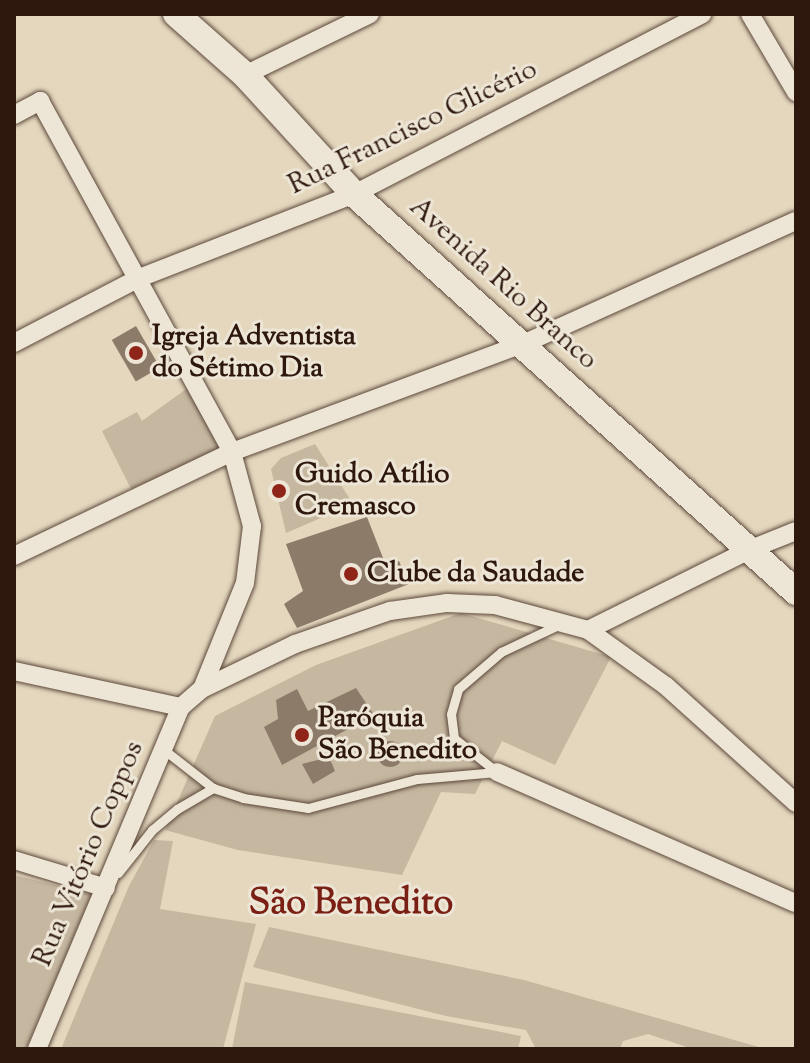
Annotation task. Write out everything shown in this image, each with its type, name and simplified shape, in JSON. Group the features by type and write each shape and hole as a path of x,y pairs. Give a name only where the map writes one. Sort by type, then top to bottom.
{"main road":[{"name":"Avenida Rio Branco","path":"176,14 245,75 354,194 796,592"}],"street":[{"path":"245,75 370,14"},
{"name":"Rua Francisco Glicério","path":"14,343 139,278 354,194 702,14"},
{"path":"750,14 796,92"},
{"path":"14,115 40,101 232,452 252,526 245,583 202,689"},
{"path":"14,556 232,452 523,344 796,221"},
{"path":"588,630 751,549 796,531"},
{"path":"202,689 295,644 390,611 447,603 495,605 588,630 666,686 796,803"},
{"path":"14,671 181,707"},
{"name":"Rua Vitório Coppos","path":"37,1049 181,707 202,689"},
{"path":"497,772 796,903"},
{"path":"14,860 106,888"}],"lane":[{"path":"497,772 454,738 451,714 458,689 501,652 560,624"},
{"path":"163,749 213,788 254,800 308,808 417,779 497,772"},
{"path":"106,888 152,830 177,809 213,788"}],"shaded area":[{"path":"189,387 220,450 131,489 102,431 137,412 142,421"},
{"path":"315,444 353,504 286,533 271,469 281,458"},
{"path":"461,613 611,657 555,765 502,741 475,794 441,792 402,875 238,850 165,830 215,716 316,665"},
{"path":"154,840 173,841 160,909 256,924 223,1049 61,1049 129,886"},
{"path":"14,875 92,894 26,1049 14,1049"},
{"path":"269,927 524,980 766,1049 693,1049 648,1034 623,1041 620,1049 536,1049 526,1030 446,1016 253,967"},
{"path":"245,982 521,1036 518,1049 232,1049"}],"building":[{"name":"Igreja Adventista do Sétimo Dia","path":"136,326 160,368 136,382 112,340"},
{"name":"Clube da Saudade","path":"367,517 385,563 399,561 409,584 297,628 284,604 303,591 286,544"},
{"name":"Paróquia São Benedito","path":"356,688 374,715 282,765 264,727 278,719 276,700 297,689 308,711"},
{"path":"390,741 399,745 403,754 399,763 390,767 381,763 377,754 381,745"},
{"path":"329,757 335,771 313,784 302,764"}],"place":[{"name":"Igreja Adventista do Sétimo Dia","path":"136,353"},
{"name":"Guido Atílio Cremasco","path":"279,491"},
{"name":"Clube da Saudade","path":"351,574"},
{"name":"Paróquia São Benedito","path":"302,735"}],"district":[{"name":"São Benedito","path":"351,905"}]}
